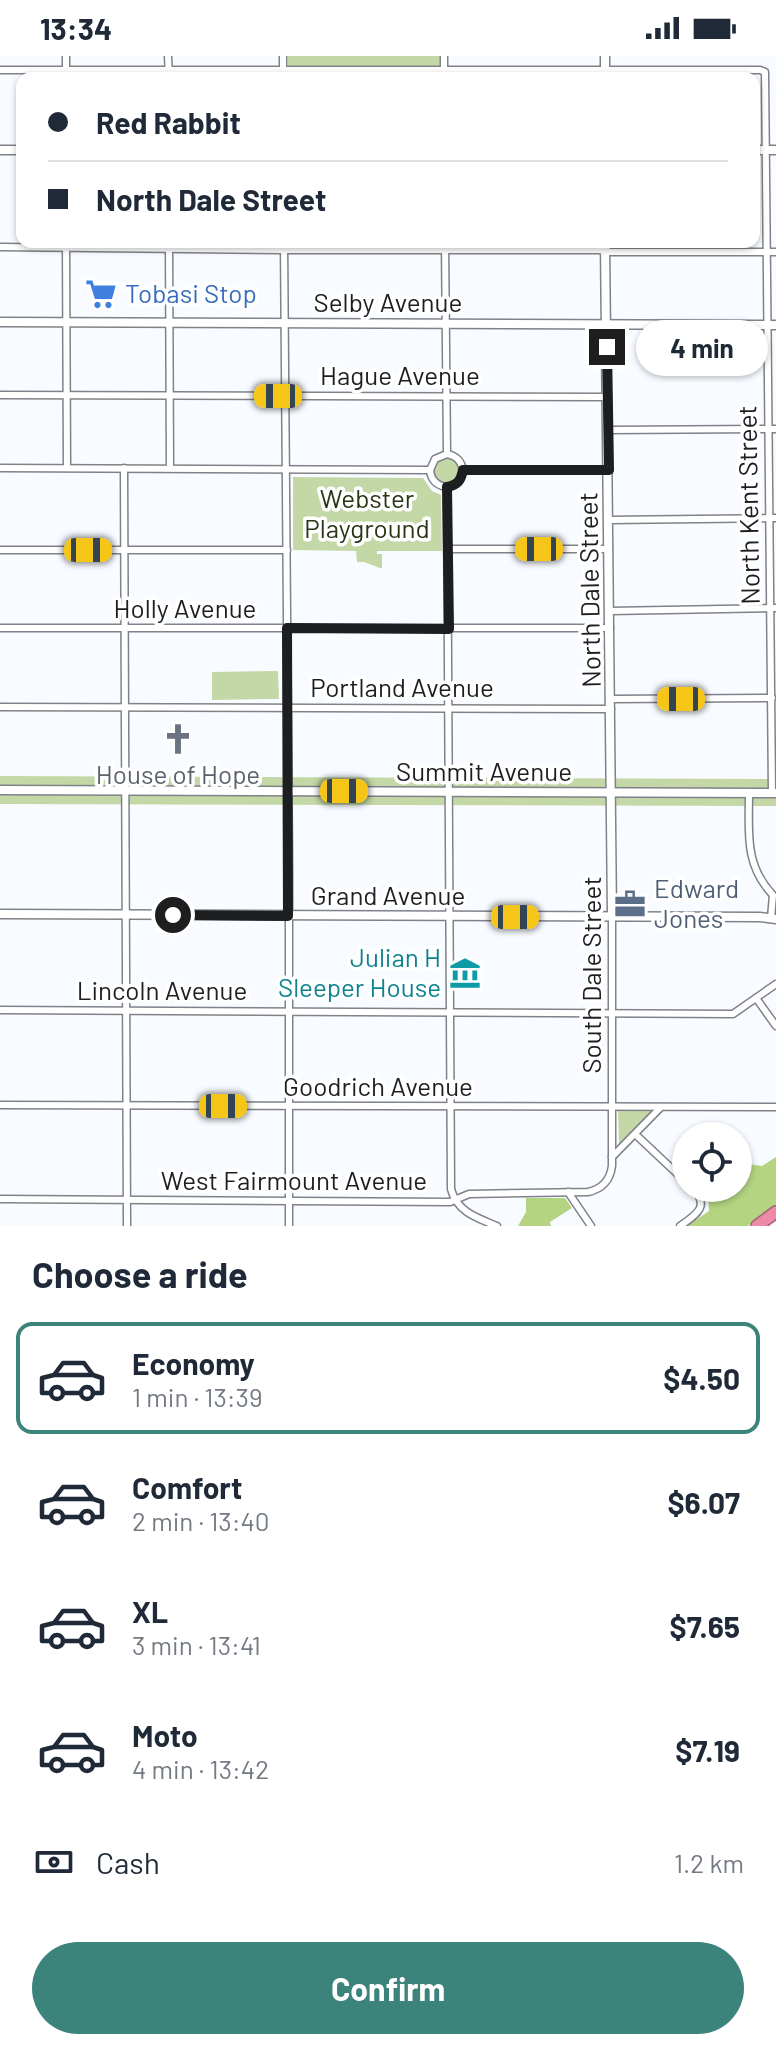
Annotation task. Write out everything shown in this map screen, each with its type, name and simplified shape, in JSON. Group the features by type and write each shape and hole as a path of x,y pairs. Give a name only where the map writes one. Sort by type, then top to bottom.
{"highway":[{"path":"757,1226 776,1212"}],"street":[{"path":"0,70 33,72"},
{"name":"North Kent Street","path":"682,72 765,72 771,150 766,252 772,325 774,793"},
{"path":"66,248 67,468"},
{"path":"169,248 170,468"},
{"path":"284,248 289,1226"},
{"path":"348,248 445,251 566,248"},
{"name":"North Dale Street","path":"606,248 611,793"},
{"path":"638,248 776,252"},
{"path":"445,251 447,454"},
{"name":"Selby Avenue","path":"0,322 772,325"},
{"name":"Hague Avenue","path":"0,395 608,397"},
{"path":"608,430 772,429"},
{"path":"447,454 461,462 463,470 460,481 447,487 437,484 430,470 435,459 447,454"},
{"path":"0,468 430,470"},
{"path":"124,468 127,1226"},
{"path":"463,470 609,470"},
{"path":"447,487 451,1189 455,1200 467,1213 495,1226"},
{"path":"609,520 773,518"},
{"path":"448,549 609,549"},
{"path":"0,550 287,550"},
{"path":"610,611 773,608"},
{"name":"Holly Avenue","path":"0,628 610,628"},
{"path":"611,699 774,698"},
{"name":"Portland Avenue","path":"0,707 611,709"},
{"name":"Summit Avenue","path":"0,790 774,793"},
{"name":"South Dale Street","path":"611,793 612,1157"},
{"path":"749,793 752,862 774,896 773,918"},
{"name":"Grand Avenue","path":"0,914 773,918"},
{"name":"Lincoln Avenue","path":"0,1010 733,1014 776,984"},
{"path":"756,998 776,1026"},
{"name":"Goodrich Avenue","path":"0,1105 776,1107"},
{"path":"612,1157 661,1107"},
{"path":"635,1134 672,1169"},
{"name":"West Fairmount Avenue","path":"0,1199 450,1202 469,1194 591,1191 602,1186 611,1171 612,1157"},
{"path":"568,1192 591,1226"},
{"path":"680,1226 696,1215 700,1202"}],"green space":[{"path":"288,56 442,56 442,68 288,66"},
{"path":"447,457 456,461 460,470 456,479 447,483 438,479 434,470 438,461"},
{"name":"Webster Playground","path":"293,477 423,478 432,491 441,495 442,551 377,551 377,554 382,554 380,568 357,562 356,551 293,550"},
{"path":"278,671 279,699 212,700 212,672"},
{"path":"0,776 776,779 776,806 0,804"},
{"path":"618,1111 653,1111 619,1146"},
{"path":"776,1157 776,1205 748,1226 687,1226 709,1211 709,1202 752,1202 752,1164 762,1166"},
{"path":"526,1198 565,1198 572,1208 550,1222 551,1226 518,1226 526,1212"}],"place":[{"name":"Tobasi Stop","path":"101,294"},
{"name":"House of Hope","path":"178,739"},
{"name":"Edward Jones","path":"630,904"},
{"name":"Julian H Sleeper House","path":"465,973"}],"route":[{"path":"173,915 288,916 287,628 449,629 447,487 460,481 463,470 609,470 607,347"}]}
